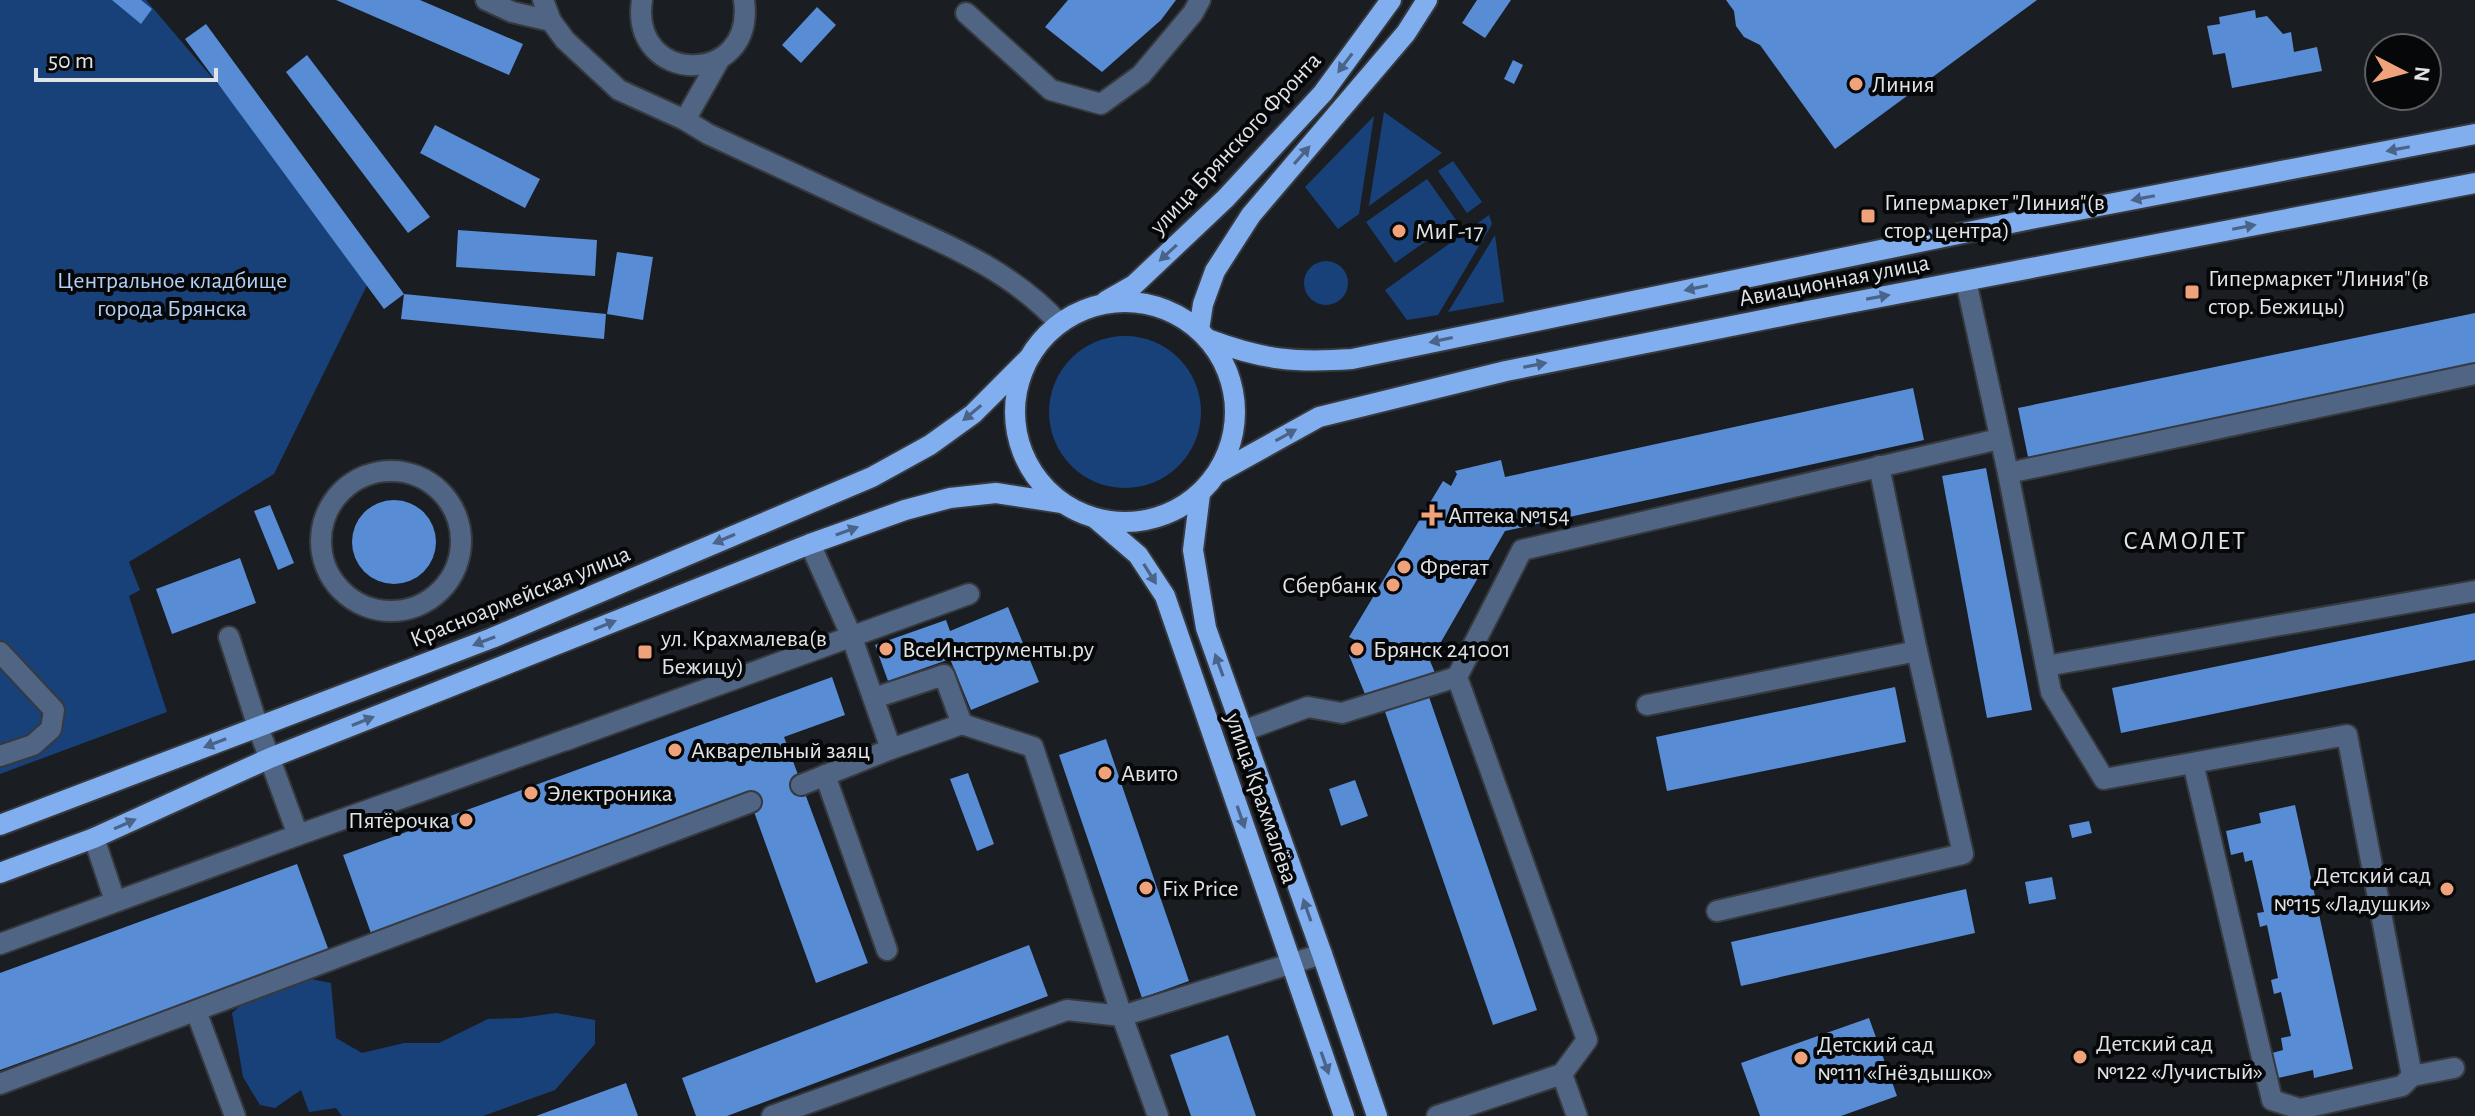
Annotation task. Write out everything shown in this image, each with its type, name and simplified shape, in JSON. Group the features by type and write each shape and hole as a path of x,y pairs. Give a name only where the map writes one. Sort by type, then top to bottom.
{"main road":[{"name":"улица Брянского Фронта","path":"1099,304 1134,285 1226,198 1323,93 1391,0"},
{"path":"1204,335 1203,304 1215,271 1251,215 1406,33 1427,0"},
{"name":"Авиационная улица","path":"1204,335 1249,355 1304,362 1352,359 2036,218 2475,134"},
{"name":"Авиационная улица","path":"1218,473 1319,417 1506,371 2475,183"},
{"path":"0,873 94,838 270,758 810,544 905,510 950,498 996,493 1062,503 1096,519 1133,523 1169,514 1200,494 1218,473 1232,441 1236,405 1228,371 1204,335 1177,314 1152,305 1126,301 1099,304 1059,323 1042,339 1028,359 1017,389 1015,422 1022,453 1038,481 1062,503"},
{"name":"Красноармейская улица","path":"0,825 492,638 872,477 930,445 973,414 1028,359"},
{"name":"улица Крахмалёва","path":"1200,494 1193,550 1206,628 1377,1116"},
{"name":"улица Крахмалёва","path":"1096,519 1138,555 1165,596 1344,1116"}],"lane":[{"path":"486,0 512,12 551,21"},
{"path":"543,0 551,21 565,40 619,90 967,254 1018,285 1040,302 1059,323"},
{"path":"642,0 640,15 643,32 653,48 667,60 684,66 702,66 719,60"},
{"path":"685,120 719,60 733,48 742,33 746,15 744,0"},
{"path":"966,13 1051,90 1101,104 1141,75 1193,13 1200,0"},
{"path":"1966,281 2051,692 2104,779 2347,735 2412,1076"},
{"path":"2008,473 2475,374"},
{"path":"1243,731 1308,707 1342,713 1457,677 1522,550 1999,439"},
{"path":"1717,911 1963,854 1879,466"},
{"path":"386,471 409,473 431,483 448,500 459,521 462,545 457,567 445,587 428,602 407,610 384,612 362,606 343,593 329,576 322,554 321,531 328,509 342,490 362,477 386,471"},
{"path":"810,544 851,635 891,749"},
{"path":"2046,666 2475,591"},
{"path":"0,944 969,594"},
{"path":"229,637 298,835"},
{"path":"1647,705 1917,651"},
{"path":"0,652 54,710 51,729 33,745 0,756"},
{"path":"874,698 944,675 962,724"},
{"path":"1437,1116 1562,1074 1587,1040 1457,677"},
{"path":"801,785 962,724 1033,747 1158,1116"},
{"path":"2193,763 2272,1100 2300,1109 2402,1086 2412,1076 2454,1068"},
{"path":"825,775 887,950"},
{"path":"0,1084 751,802"},
{"path":"94,838 115,901"},
{"path":"772,1116 1067,1010 1122,1016 1322,954"},
{"path":"196,1011 235,1116"},
{"path":"1562,1074 1577,1116"}],"green space":[{"name":"Центральное кладбище города Брянска","path":"0,0 146,0 375,269 274,474 129,562 140,590 129,596 167,712 0,774"},
{"path":"1384,112 1442,153 1369,206"},
{"path":"1374,116 1359,214 1338,229 1305,187"},
{"path":"1453,161 1482,202 1467,213 1438,171"},
{"path":"1427,179 1456,220 1395,263 1366,222"},
{"path":"1489,215 1492,224 1438,315 1407,320 1385,290"},
{"path":"1495,235 1504,302 1448,312"},
{"path":"1326,261 1342,267 1348,283 1342,299 1326,305 1310,299 1304,283 1310,267"},
{"path":"1125,336 1154,342 1179,358 1195,383 1201,412 1195,441 1179,466 1154,482 1125,488 1096,482 1071,466 1055,441 1049,412 1055,383 1071,358 1096,342"},
{"path":"310,979 331,983 336,1038 362,1053 404,1043 439,1043 488,1019 556,1013 595,1020 595,1044 555,1090 483,1116 342,1116 336,1108 309,1112 301,1090 275,1108 260,1105 243,1077 232,1013 268,989"}],"building":[{"path":"112,0 141,0 152,9 141,24"},
{"path":"336,0 420,0 523,44 509,75"},
{"path":"1068,0 1176,0 1161,20 1102,72 1045,27"},
{"path":"1477,0 1511,0 1485,38 1462,23"},
{"name":"Линия","path":"1726,0 2037,0 1835,149 1760,45 1744,37"},
{"path":"817,7 836,25 801,63 782,45"},
{"path":"2255,10 2256,18 2267,16 2283,34 2291,32 2294,52 2317,47 2322,71 2232,88 2225,53 2213,55 2207,26 2220,24 2219,17"},
{"path":"206,24 404,294 384,309 185,39"},
{"path":"307,55 430,217 408,233 286,72"},
{"path":"1513,60 1523,65 1514,84 1504,79"},
{"path":"435,125 540,179 525,208 420,153"},
{"path":"458,230 597,240 595,276 456,267"},
{"path":"617,252 653,257 643,320 607,314"},
{"path":"404,294 606,314 604,339 401,319"},
{"path":"2475,313 2475,365 2028,457 2018,408"},
{"path":"1913,388 1924,440 1505,531 1430,661 1436,675 1367,699 1349,655 1359,642 1349,637 1443,481 1451,486 1457,474 1455,471 1501,460 1505,477"},
{"path":"1986,468 2032,710 1987,718 1942,476"},
{"path":"386,500 402,500 418,507 429,518 436,542 433,558 424,572 402,584 386,584 370,577 359,566 352,550 352,534 359,518 370,507"},
{"path":"270,505 294,563 278,570 254,511"},
{"path":"240,558 256,603 172,634 156,589"},
{"path":"1008,607 1039,682 971,710 950,659 888,681 875,645 946,620 950,631"},
{"path":"2475,613 2475,660 2121,733 2112,688"},
{"path":"832,677 845,715 784,737 868,963 816,983 749,798 372,936 343,855"},
{"path":"1895,687 1906,742 1667,791 1656,737"},
{"path":"1428,694 1537,1010 1493,1025 1384,709"},
{"path":"1106,739 1189,981 1142,998 1059,755"},
{"path":"968,773 994,844 977,851 950,779"},
{"path":"1355,780 1368,816 1341,826 1329,789"},
{"path":"2295,805 2353,1069 2314,1078 2313,1070 2278,1078 2272,1053 2283,1050 2281,1038 2291,1036 2281,992 2274,994 2271,980 2278,978 2267,925 2260,927 2257,913 2264,912 2252,860 2245,862 2243,852 2231,855 2226,831 2261,823 2259,813"},
{"path":"2089,821 2092,833 2072,838 2069,825"},
{"path":"297,864 329,951 0,1070 0,973"},
{"path":"2052,877 2056,899 2029,904 2025,882"},
{"path":"1966,889 1975,933 1741,986 1731,942"},
{"path":"1029,945 1048,996 727,1116 696,1116 682,1078"},
{"path":"1869,1018 1897,1096 1841,1116 1760,1116 1741,1063"},
{"path":"1228,1035 1256,1116 1191,1116 1170,1055"},
{"path":"626,1083 638,1116 536,1116"}],"place":[{"name":"Линия","path":"1856,84"},
{"name":"Гипермаркет \"Линия\"(в стор. центра)","path":"1868,216"},
{"name":"МиГ-17","path":"1399,231"},
{"name":"Гипермаркет \"Линия\"(в стор. Бежицы)","path":"2192,292"},
{"name":"Аптека №154","path":"1432,515"},
{"name":"Фрегат","path":"1404,567"},
{"name":"Сбербанк","path":"1393,585"},
{"name":"ВсеИнструменты.ру","path":"886,649"},
{"name":"Брянск 241001","path":"1357,649"},
{"name":"ул. Крахмалева(в Бежицу)","path":"645,652"},
{"name":"Акварельный заяц","path":"675,750"},
{"name":"Авито","path":"1105,773"},
{"name":"Электроника","path":"531,793"},
{"name":"Пятёрочка","path":"466,820"},
{"name":"Fix Price","path":"1146,888"},
{"name":"Детский сад №115 «Ладушки»","path":"2447,889"},
{"name":"Детский сад №122 «Лучистый»","path":"2080,1057"},
{"name":"Детский сад №111 «Гнёздышко»","path":"1801,1058"}],"district":[{"name":"САМОЛЕТ","path":"2185,540"}]}
